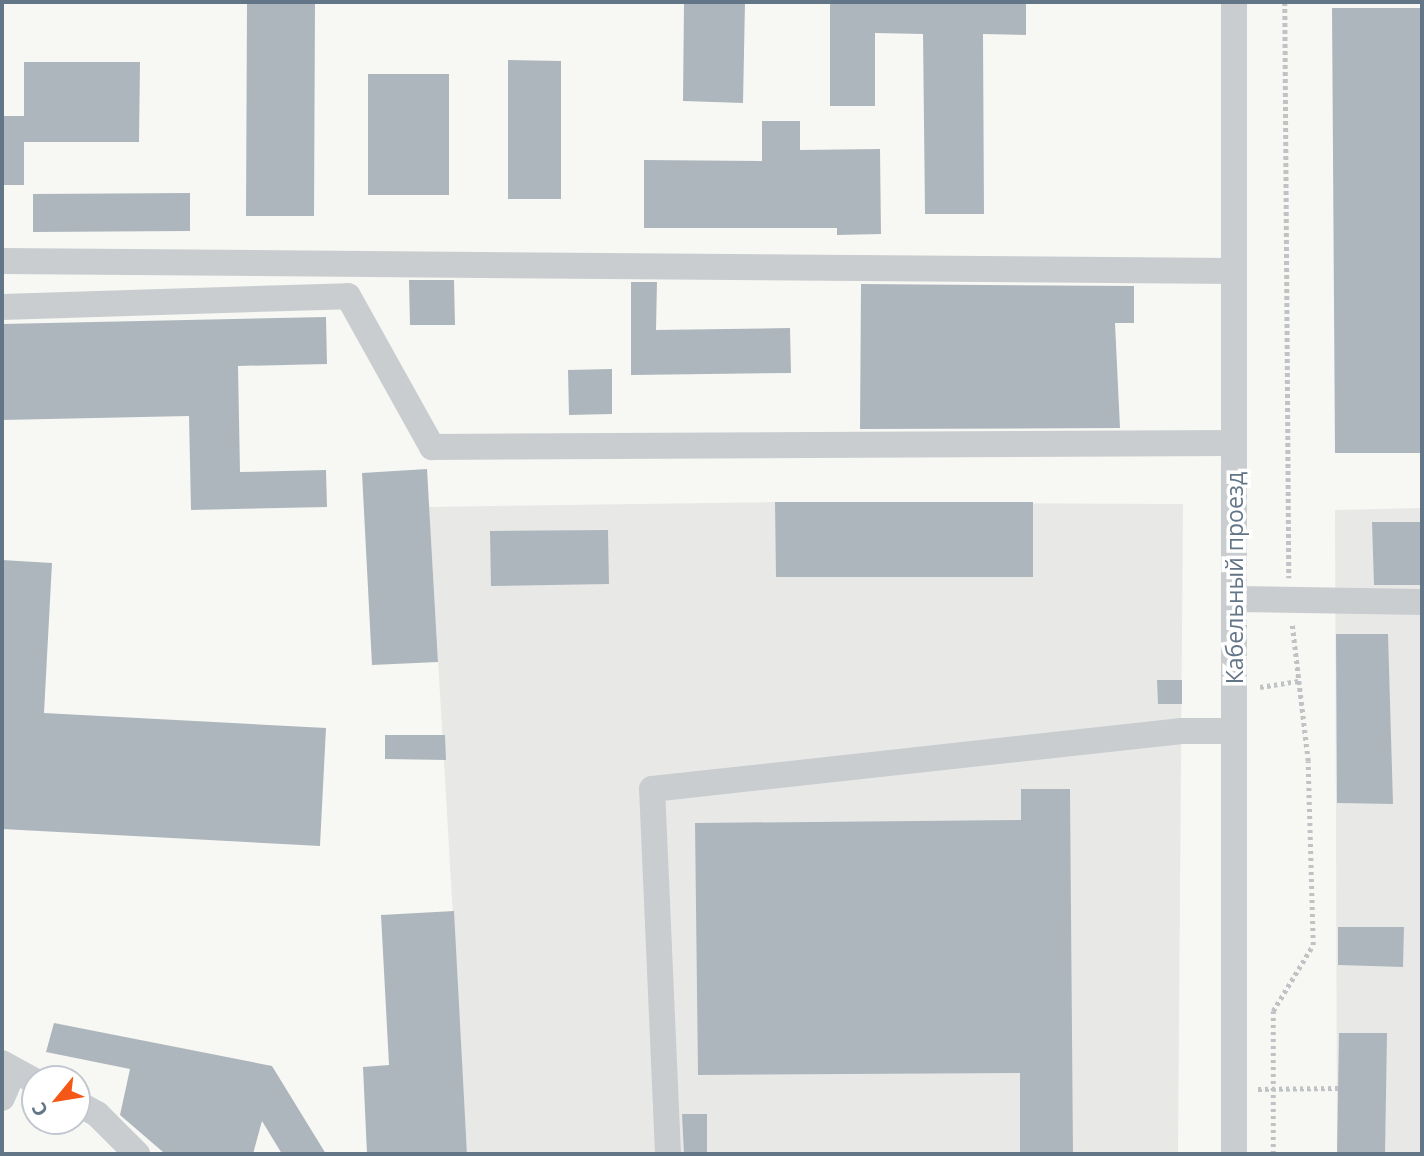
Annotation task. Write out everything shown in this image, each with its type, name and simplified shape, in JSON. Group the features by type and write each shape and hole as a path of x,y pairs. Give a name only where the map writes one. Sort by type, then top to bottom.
{"street":[{"name":"Кабельный проезд","path":"1234,2 1234,1154"},
{"path":"2,261 1234,271"},
{"path":"2,307 348,296 432,447 1234,443"},
{"path":"1234,599 1422,602"},
{"path":"668,1154 652,789 1182,731 1234,731"},
{"path":"2,1098 17,1071"},
{"path":"91,1111 137,1154"}],"path":[{"path":"1273,1154 1273,1010 1313,944 1308,761 1289,599 1284,2"},
{"path":"1260,687 1299,681"},
{"path":"1234,1090 1338,1088"}],"shaded area":[{"path":"775,502 1183,504 1178,1154 467,1154 429,507"},
{"path":"1422,508 1422,1154 1337,1154 1335,510"}],"building":[{"path":"247,2 315,2 314,216 246,216"},
{"path":"684,2 745,2 743,103 683,101"},
{"path":"830,2 1026,2 1026,35 983,34 984,214 925,214 923,34 875,33 875,106 830,106"},
{"path":"1332,8 1422,8 1422,453 1335,453"},
{"path":"508,60 561,61 561,199 508,199"},
{"path":"24,62 140,62 139,142 24,142 24,185 2,185 2,116 24,116"},
{"path":"368,74 449,74 449,195 368,195"},
{"path":"762,121 800,121 800,150 880,149 881,234 837,235 837,228 644,228 644,160 762,161"},
{"path":"190,193 190,231 33,232 33,194"},
{"path":"409,280 454,280 455,325 410,325"},
{"path":"631,282 657,282 656,330 790,328 791,373 631,375"},
{"path":"861,284 1134,286 1134,323 1115,323 1120,428 860,429"},
{"path":"326,317 327,364 238,366 240,472 326,470 327,507 191,510 189,416 2,420 2,324"},
{"path":"612,369 612,414 569,415 568,370"},
{"path":"427,469 438,662 372,665 362,473"},
{"path":"775,502 1033,502 1033,577 776,577"},
{"path":"1372,522 1422,522 1422,585 1374,585"},
{"path":"608,530 609,584 491,586 490,531"},
{"path":"2,560 52,563 44,713 326,728 320,846 2,829"},
{"path":"1336,634 1388,634 1393,804 1337,803"},
{"path":"1157,680 1182,680 1182,704 1158,704"},
{"path":"385,735 445,735 446,760 385,759"},
{"path":"1021,789 1070,789 1073,1154 1020,1154 1020,1073 698,1075 695,823 1021,820"},
{"path":"454,911 467,1154 367,1154 363,1067 389,1065 381,915"},
{"path":"1338,927 1404,927 1403,967 1338,965"},
{"path":"54,1023 272,1066 326,1154 282,1154 262,1121 253,1154 163,1152 120,1115 130,1069 46,1052"},
{"path":"1339,1033 1387,1033 1385,1154 1337,1154"},
{"path":"682,1114 707,1114 707,1154 684,1154"}]}
